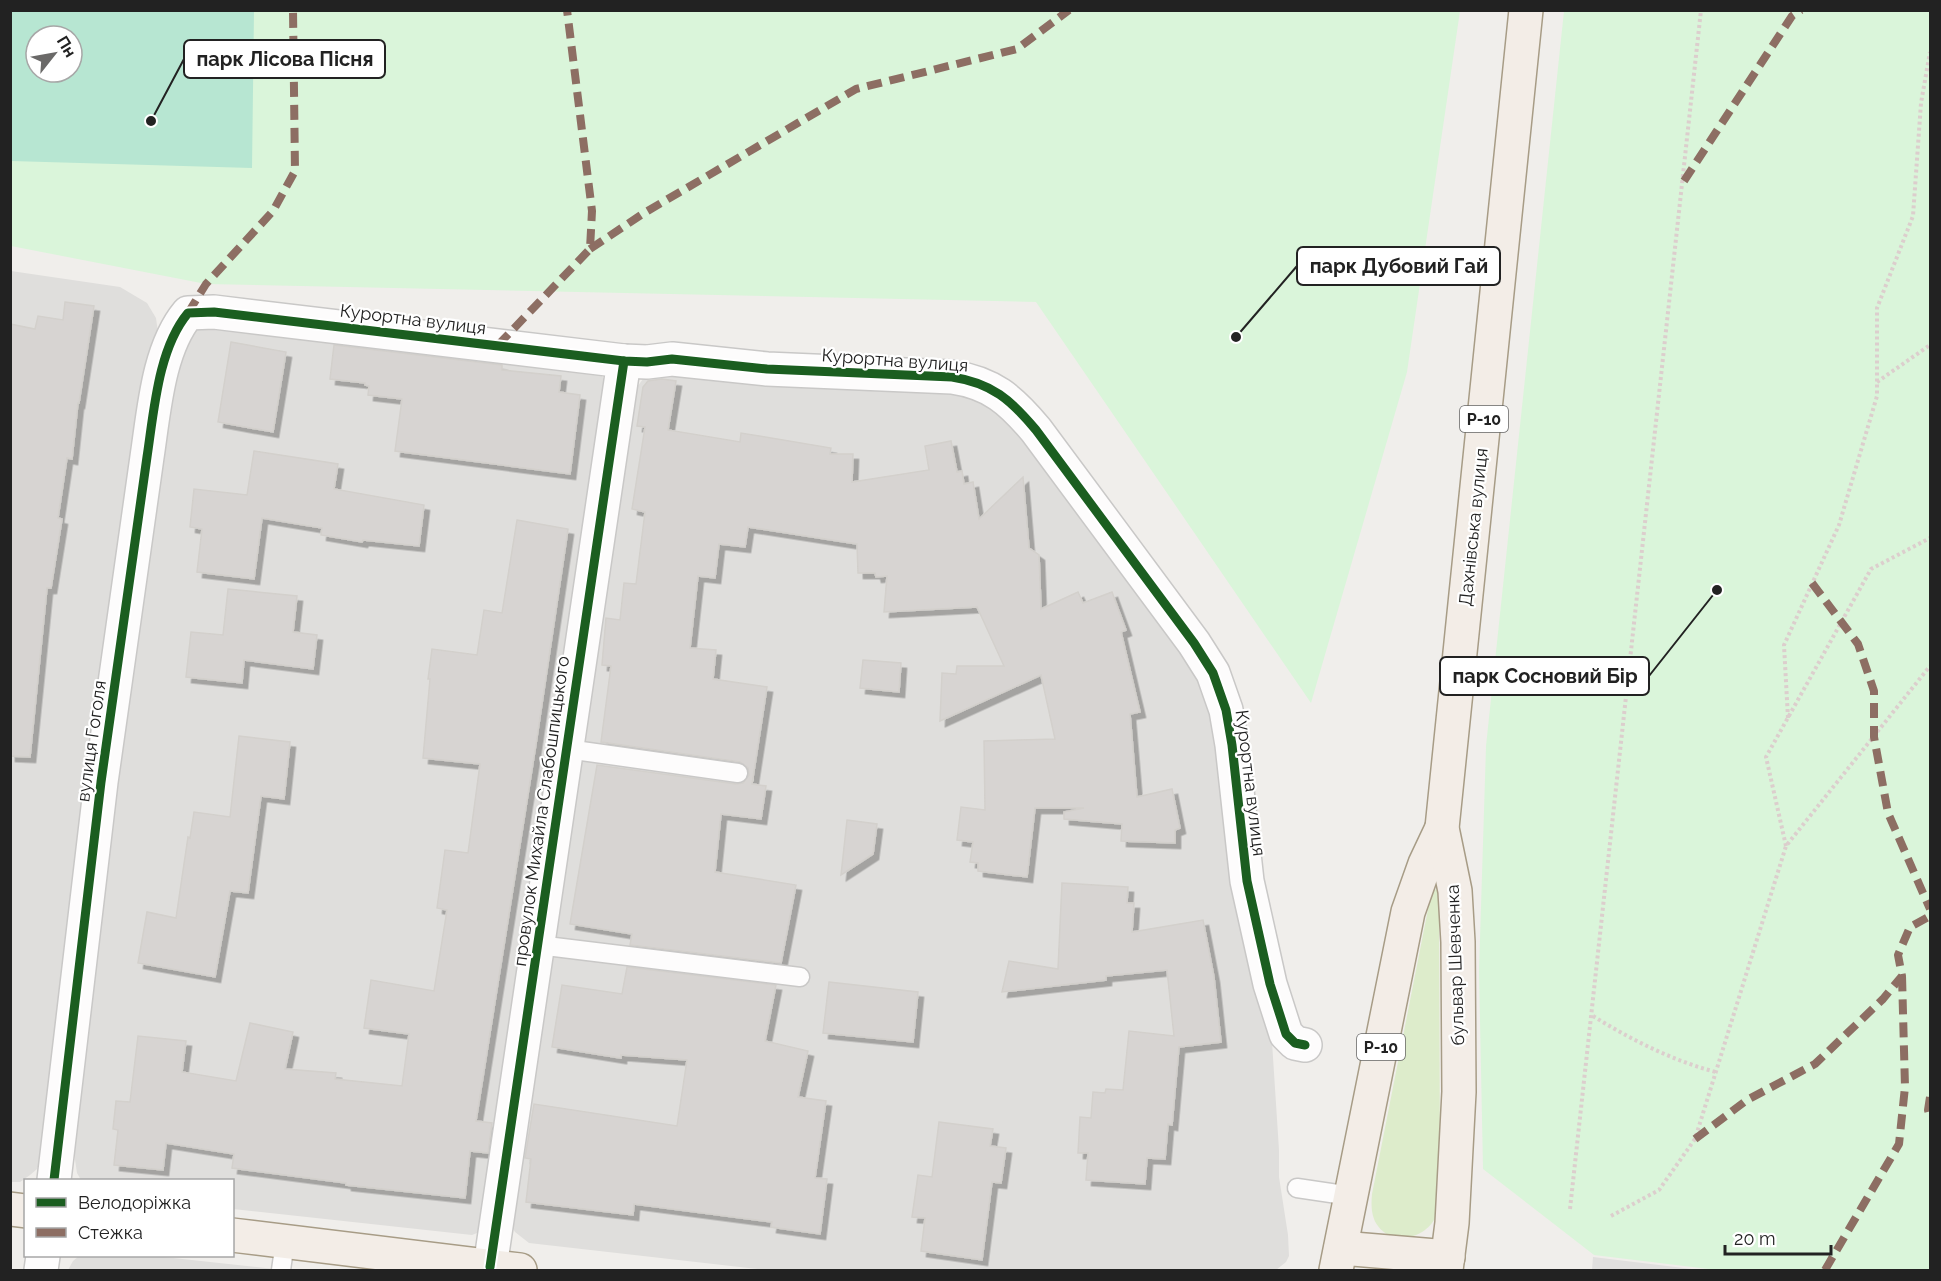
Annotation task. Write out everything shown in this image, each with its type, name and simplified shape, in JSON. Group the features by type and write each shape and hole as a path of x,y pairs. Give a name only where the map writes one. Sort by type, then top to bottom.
{"main road":[{"name":"Дахнівська вулиця","path":"1442,828 1526,10"},
{"name":"бульвар Шевченка","path":"1338,1259 1408,912 1425,864 1442,828"},
{"name":"бульвар Шевченка","path":"1442,828 1455,891 1458,942 1459,1092 1452,1222 1447,1264"},
{"path":"234,1236 283,1256 505,1269"},
{"path":"1338,1259 1447,1264"}],"street":[{"name":"Курортна вулиця","path":"188,313 214,312 624,361 647,362 672,359 767,369 952,377 978,382 992,389 1022,413 1194,644 1213,673 1226,710 1247,881 1270,984 1286,1034 1295,1043 1305,1045"},
{"name":"вулиця Гоголя","path":"54,1179 101,782 147,457 155,407 170,344 177,327 188,313"},
{"name":"провулок Михайла Слабошпицького","path":"505,1269 538,945 624,361"}],"lane":[{"path":"567,749 738,773"},
{"path":"538,945 800,977"},
{"path":"1297,1188 1351,1196"}],"path":[{"path":"1570,1209 1593,1016 1701,10"},
{"path":"1788,718 1784,645 1839,525 1877,396 1877,308 1913,216 1921,103 1930,52"},
{"path":"1877,382 1930,345"},
{"path":"1786,846 1766,757 1871,569 1930,538"},
{"path":"1611,1216 1659,1190 1695,1139 1786,846 1930,666"},
{"path":"1593,1016 1653,1048 1716,1072"}],"shaded area":[{"path":"11,271 120,287 147,303 156,318 159,340 42,1157 37,1169 30,1175 20,1182 11,1182"},
{"path":"197,322 598,370 604,379 604,397 481,1227 477,1233 472,1235 234,1209 234,1179 80,1179 77,1173 73,1146 79,1060 175,359"},
{"path":"660,368 860,380 992,400 1208,676 1272,1042 1279,1177 1289,1256 1286,1262 1276,1270 766,1270 529,1243 515,1232 511,1225 527,1082 572,825 622,465 637,387 646,375"},
{"path":"78,1257 164,1257 284,1270 68,1270"},
{"path":"1593,1257 1700,1270 1592,1270"}],"green space":[{"path":"11,10 254,11 252,168 11,161"},
{"path":"10,11 1460,11 1407,372 1311,703 1036,302 206,284 11,246"},
{"path":"1564,11 1930,11 1930,1270 1717,1270 1594,1255 1483,1169 1479,971 1486,746"},
{"path":"1432,889 1439,890 1439,1202 1432,1224 1418,1234 1401,1238 1384,1233 1378,1226 1372,1211 1372,1194"}],"building":[{"path":"65,302 94,306 78,403 72,459 67,458 58,518 62,519 51,588 47,588 30,757 10,756 10,324 35,329 38,316 63,320"},
{"path":"231,342 286,352 273,432 218,422"},
{"path":"334,345 502,365 502,370 561,376 559,392 580,395 570,474 395,451 402,399 368,395 369,386 365,383 330,379"},
{"path":"662,379 676,381 668,430 740,442 741,433 831,448 830,454 853,454 852,482 929,470 925,446 951,441 957,472 962,471 964,484 973,482 979,519 1023,477 1029,548 1039,555 1041,609 1078,592 1083,603 1112,592 1126,630 1121,632 1140,712 1130,714 1137,797 1172,789 1180,828 1175,830 1175,843 1121,841 1122,824 1064,819 1064,812 1084,808 1035,808 1027,877 978,871 978,863 970,862 973,842 957,840 961,807 985,810 984,741 1055,739 1041,675 940,721 942,673 956,674 957,666 1004,666 977,607 884,612 887,576 876,577 875,573 858,573 857,544 748,527 745,547 719,544 715,578 698,576 690,648 716,650 713,679 767,687 752,784 766,786 761,819 721,814 715,872 796,885 781,963 630,945 632,934 570,924 597,765 736,784 743,783 749,775 748,768 740,762 601,742 611,666 602,665 606,618 620,620 624,583 636,584 645,512 632,509 645,427 637,426 643,387 648,381"},
{"path":"254,451 338,464 334,489 424,505 419,546 363,540 362,542 321,535 322,528 262,518 254,579 197,572 202,529 190,527 194,489 247,495"},
{"path":"517,520 568,529 476,1121 492,1123 488,1153 470,1151 465,1198 346,1185 346,1183 232,1168 234,1154 166,1143 163,1170 114,1165 118,1130 113,1129 116,1101 130,1102 138,1036 186,1041 182,1072 236,1081 250,1023 293,1032 285,1069 336,1073 335,1079 402,1086 409,1034 364,1028 371,980 434,991 447,910 437,908 445,850 468,853 480,764 423,758 432,649 477,655 484,610 502,613"},
{"path":"228,589 297,596 293,632 317,635 313,669 244,660 242,683 186,677 191,632 223,635"},
{"path":"863,660 901,663 899,692 860,688"},
{"path":"239,736 290,742 284,799 261,796 248,893 230,891 215,977 138,963 147,912 176,918 194,812 230,817"},
{"path":"847,820 877,824 873,854 841,875"},
{"path":"1062,883 1128,887 1127,903 1134,903 1132,932 1203,920 1214,977 1221,1042 1179,1047 1172,1125 1168,1124 1165,1159 1147,1158 1145,1184 1086,1180 1088,1153 1078,1153 1080,1117 1091,1118 1093,1092 1105,1093 1106,1089 1123,1090 1129,1031 1174,1036 1167,970 1106,976 1106,980 1002,992 1009,961 1058,969"},
{"path":"627,967 776,985 765,1041 808,1051 798,1097 826,1101 815,1178 827,1179 820,1234 771,1227 772,1222 634,1204 633,1215 526,1202 531,1159 525,1158 534,1104 677,1126 687,1060 621,1055 621,1058 552,1047 562,985 622,994"},
{"path":"829,982 918,992 913,1042 823,1033"},
{"path":"939,1122 993,1129 990,1146 1006,1148 1001,1183 992,1182 982,1260 921,1251 925,1218 912,1217 918,1175 932,1177"}],"marked path":[{"path":"188,313 206,284 273,211 295,171 293,10"},
{"path":"498,345 590,249 592,211 567,10"},
{"path":"590,249 644,213 856,89 1017,49 1069,10"},
{"path":"1684,181 1792,16 1801,10"},
{"path":"1812,583 1858,644 1874,691 1874,737 1888,813 1930,909"},
{"path":"1695,1139 1747,1100 1815,1064 1883,999 1902,976 1898,955 1910,927 1930,916"},
{"path":"1825,1270 1899,1144 1905,1087 1902,976"},
{"path":"1930,1097 1928,1110 1930,1118"}],"cycle path":[{"path":"54,1179 101,782 155,401 170,344 188,313 214,312 624,361 647,362 672,359 767,369 952,377 990,388 1000,394 1036,430 1194,643 1213,673 1226,710 1247,881 1270,984 1286,1034 1295,1043 1305,1045"},
{"path":"490,1267 624,361"}],"place":[{"name":"парк Лісова Пісня","path":"151,121"},
{"name":"парк Дубовий Гай","path":"1236,337"},
{"name":"парк Сосновий Бір","path":"1717,590"}]}
